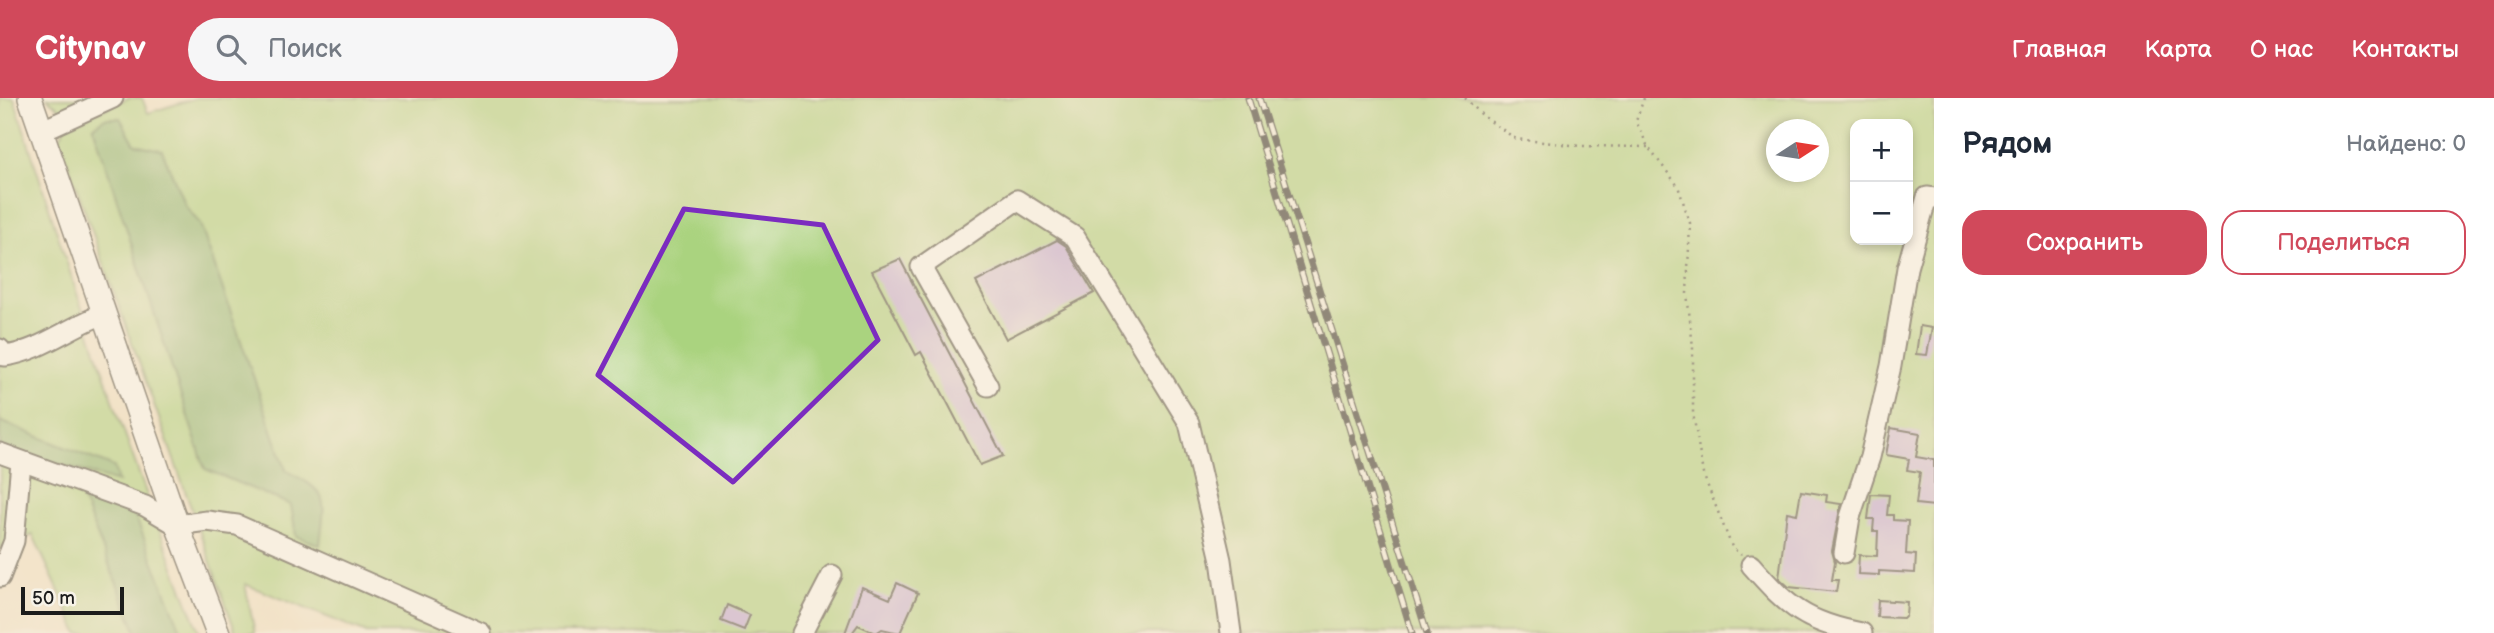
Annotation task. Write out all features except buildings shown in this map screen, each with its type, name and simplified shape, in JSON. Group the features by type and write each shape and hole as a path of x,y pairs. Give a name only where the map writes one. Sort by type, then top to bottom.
{"main road":[{"path":"30,98 177,525 218,633"}],"street":[{"path":"41,131 113,98"},
{"path":"1844,552 1850,517 1870,457 1891,366 1907,268 1927,197 1934,198"},
{"path":"988,386 921,267 1017,200 1075,237 1179,402 1189,423 1199,457 1222,560 1231,633"},
{"path":"0,349 5,356 27,353 78,323 104,314"},
{"path":"0,453 21,463 145,506 177,525 207,521 237,525 481,633"},
{"path":"0,577 14,541 21,463"},
{"path":"1751,565 1775,592 1805,618 1862,633"},
{"path":"803,633 832,575"}],"path":[{"path":"1465,98 1483,116 1516,139 1581,146 1648,147"},
{"path":"1644,98 1636,121 1648,147 1678,186 1690,223 1687,293 1693,347 1693,412 1703,474 1732,547 1751,565"}],"highlighted area":[{"path":"684,209 823,225 878,340 733,482 598,375"}],"green space":[{"path":"0,98 14,98 125,434 200,633 78,633 33,535 0,548"},
{"path":"47,98 83,98 85,103 60,109"},
{"path":"128,98 142,98 148,113 196,98 1934,98 1934,633 367,633 245,584 255,633 236,633 59,139 66,126"},
{"path":"105,118 120,118 135,144 162,150 185,205 200,224 286,470 311,485 322,498 320,545 296,536 291,505 205,469 93,126"},
{"path":"0,421 114,467 118,482 0,446"},
{"path":"79,491 134,513 182,633 137,633"}],"railway":[{"path":"1248,98 1412,633"},
{"path":"1259,98 1427,633"}]}
